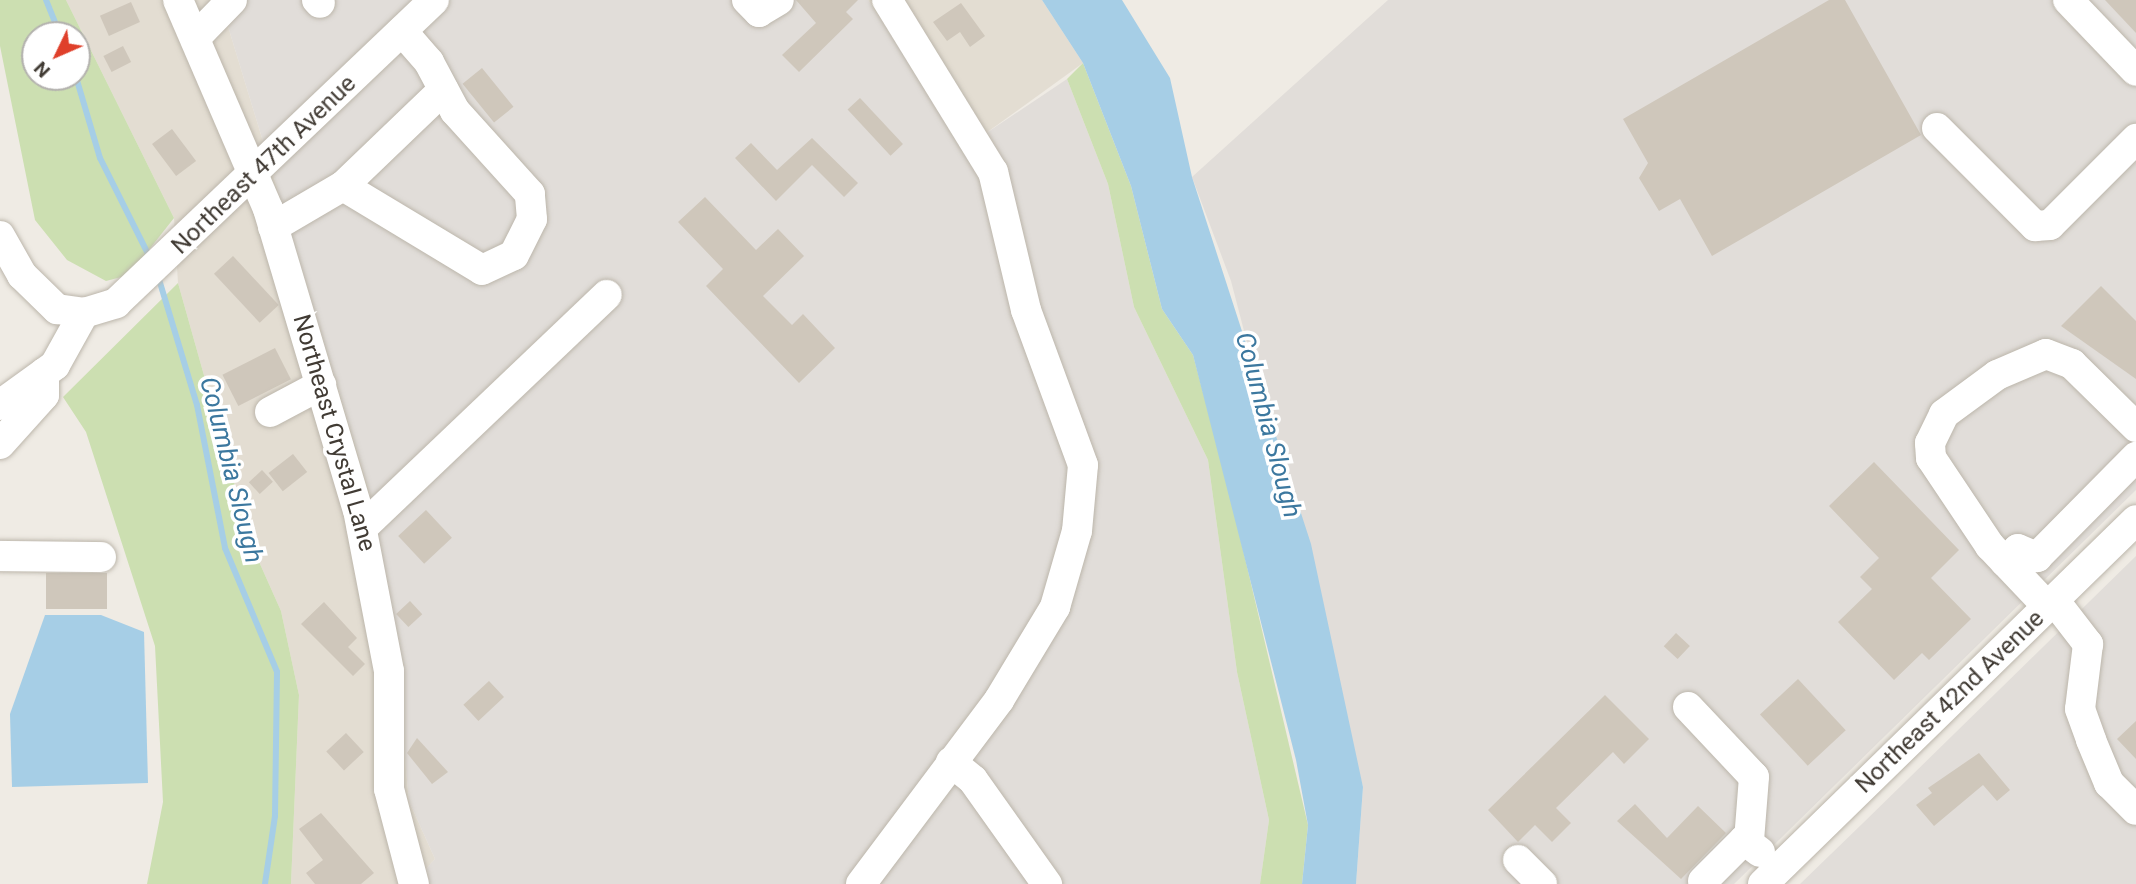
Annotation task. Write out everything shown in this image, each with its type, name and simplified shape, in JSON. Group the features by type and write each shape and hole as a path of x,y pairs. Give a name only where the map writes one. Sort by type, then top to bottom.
{"street":[{"name":"Northeast Crystal Lane","path":"178,0 254,174 274,228 362,528 389,671 389,789 414,884"},
{"path":"195,38 232,0"},
{"name":"Northeast 47th Avenue","path":"84,313 116,303 141,285 434,0"},
{"path":"747,0 759,12 779,0"},
{"path":"861,884 999,701 1055,607 1077,531 1083,465 1026,310 993,173 887,0"},
{"path":"2071,2 2136,71"},
{"path":"343,186 482,270 514,255 532,219 530,194 443,90 402,31"},
{"path":"274,228 343,186 443,90"},
{"path":"1937,128 2035,226 2050,225 2136,139"},
{"path":"0,236 44,300 84,313 44,373 0,405"},
{"path":"362,528 607,295"},
{"path":"2136,427 2072,364 2046,355 1997,375 1944,414 1930,443 1931,458 2005,562 2051,603 2088,644 2080,709 2109,783 2136,810"},
{"path":"0,444 44,394 44,373"},
{"path":"270,412 320,385"},
{"path":"2005,562 2018,548 2037,556 2136,457"},
{"name":"Northeast 42nd Avenue","path":"1782,875 2136,520"},
{"path":"0,556 101,557"},
{"path":"1688,707 1754,777 1749,841 1703,881"},
{"path":"951,762 973,780 1047,884"},
{"path":"1749,841 1782,875"},
{"path":"1518,860 1542,884"}],"shaded area":[{"path":"66,0 220,0 369,490 392,620 409,801 435,859 418,878 423,884 291,884 299,695 281,611 252,546 178,283 174,218 91,50 91,21 76,21"},
{"path":"220,0 868,0 964,148 1067,79 1108,184 1134,307 1208,460 1237,672 1269,820 1260,884 423,884 418,878 435,859 409,801 392,620 369,490"},
{"path":"868,0 1042,0 1083,63 964,149"},
{"path":"1388,0 2136,0 2136,490 1734,884 1356,884 1363,787 1231,281 1192,177"},
{"path":"2136,556 2136,884 1800,884 1862,824"}],"green space":[{"path":"0,0 66,0 76,21 21,21 21,91 91,91 91,50 174,218 129,275 106,281 67,260 35,220 0,46"},
{"path":"1083,63 1131,186 1162,309 1193,355 1227,482 1308,825 1302,884 1260,884 1269,820 1237,672 1208,460 1134,307 1108,184 1067,79"},
{"path":"178,283 252,546 281,611 299,695 291,884 147,884 163,802 155,646 86,432 63,397"}],"water":[{"path":"1042,0 1122,0 1170,78 1192,177 1311,544 1363,787 1356,884 1302,884 1308,825 1296,760 1193,355 1162,309 1131,186 1083,63"},
{"path":"45,615 101,615 144,632 148,783 12,787 10,714"}],"building":[{"path":"796,0 858,0 846,12 853,19 799,72 782,55 816,23"},
{"path":"1829,0 1845,0 1921,135 1712,256 1680,199 1659,211 1639,178 1648,163 1623,119"},
{"path":"2105,0 2136,0 2136,33"},
{"path":"131,2 140,22 109,36 100,16"},
{"path":"961,3 985,36 970,47 960,32 947,41 933,22"},
{"path":"123,46 131,62 112,72 103,56"},
{"path":"482,68 513,107 494,123 463,84"},
{"path":"860,98 903,144 891,156 848,110"},
{"path":"172,129 196,161 176,176 152,144"},
{"path":"812,138 858,183 844,197 812,165 776,201 735,158 751,143 777,170"},
{"path":"705,197 756,250 778,229 804,256 763,296 792,325 803,314 835,348 799,383 706,286 723,269 678,222"},
{"path":"233,256 279,305 260,323 214,274"},
{"path":"2101,286 2136,321 2136,379 2061,326"},
{"path":"275,348 291,379 238,406 222,375"},
{"path":"293,454 307,472 283,491 269,473"},
{"path":"1874,462 1959,550 1931,578 1971,619 1929,660 1922,653 1894,680 1838,622 1872,589 1860,577 1879,558 1829,506"},
{"path":"262,470 273,482 260,494 249,482"},
{"path":"426,510 452,538 424,564 398,536"},
{"path":"46,573 107,573 107,609 46,609"},
{"path":"410,601 422,614 408,627 396,614"},
{"path":"324,602 357,638 348,647 365,664 353,676 301,624"},
{"path":"1676,633 1690,646 1678,659 1664,646"},
{"path":"1798,679 1846,730 1808,766 1760,714"},
{"path":"489,681 504,697 478,721 463,705"},
{"path":"1605,695 1649,739 1624,764 1613,752 1556,808 1571,823 1552,842 1535,825 1518,842 1488,810"},
{"path":"2136,721 2136,759 2117,739"},
{"path":"346,733 364,752 344,770 326,751"},
{"path":"417,738 448,772 432,784 407,753"},
{"path":"1979,753 2010,790 1997,801 1983,785 1934,826 1916,805 1932,793 1928,788"},
{"path":"1635,804 1667,838 1698,806 1726,833 1681,879 1617,821"},
{"path":"321,813 374,873 361,884 315,884 306,873 323,860 299,829"}],"waterway":[{"name":"Columbia Slough","path":"46,0 54,21"},
{"name":"Columbia Slough","path":"80,91 100,158 151,260"},
{"name":"Columbia Slough","path":"158,276 197,405 225,548 277,672 275,816 265,884"}]}
